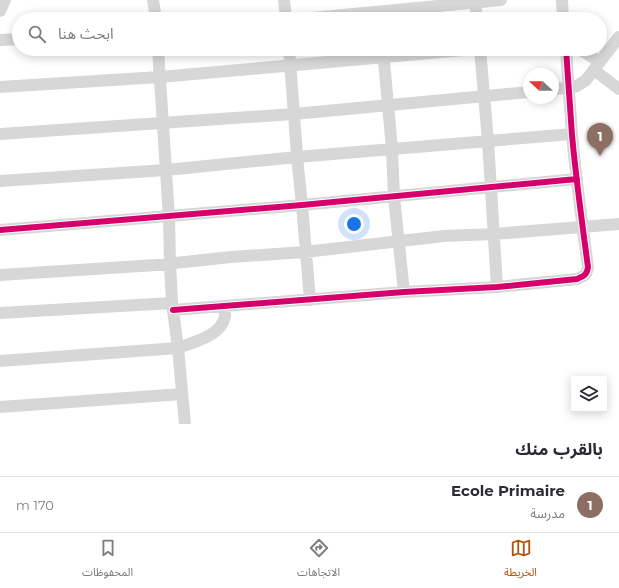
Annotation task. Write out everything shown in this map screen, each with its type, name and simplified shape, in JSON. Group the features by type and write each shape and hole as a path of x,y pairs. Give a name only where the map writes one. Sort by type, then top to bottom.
{"street":[{"path":"0,11 5,0"},
{"path":"153,0 155,12"},
{"path":"284,0 285,12"},
{"path":"362,12 500,0"},
{"path":"562,0 563,12"},
{"path":"475,1 476,12"},
{"path":"607,53 619,37"},
{"path":"0,40 12,39"},
{"path":"158,56 169,216 173,307 184,424"},
{"path":"290,56 297,158 310,300"},
{"path":"0,87 160,77 291,65 360,56"},
{"path":"383,56 392,149 394,197 404,292"},
{"path":"481,56 488,141 497,286"},
{"path":"0,313 173,307 224,307 497,286 577,279 583,277 587,273 588,267 572,134 567,56"},
{"path":"586,56 619,89"},
{"path":"559,89 578,86 586,80 605,56"},
{"path":"0,134 294,114 523,93"},
{"path":"0,181 166,170 572,134"},
{"path":"0,230 394,197 577,179"},
{"path":"0,275 156,265 230,257 305,252 444,236 494,234 619,224"},
{"path":"0,361 178,348 213,334 222,324 225,316 224,307"},
{"path":"0,407 182,394"}],"cycle path":[{"path":"173,310 404,292 497,287 577,279 583,276 586,274 588,267 572,135 566,56"},
{"path":"0,230 302,205 577,179"}],"place":[{"name":"Ecole Primaire","path":"600,156"}]}
